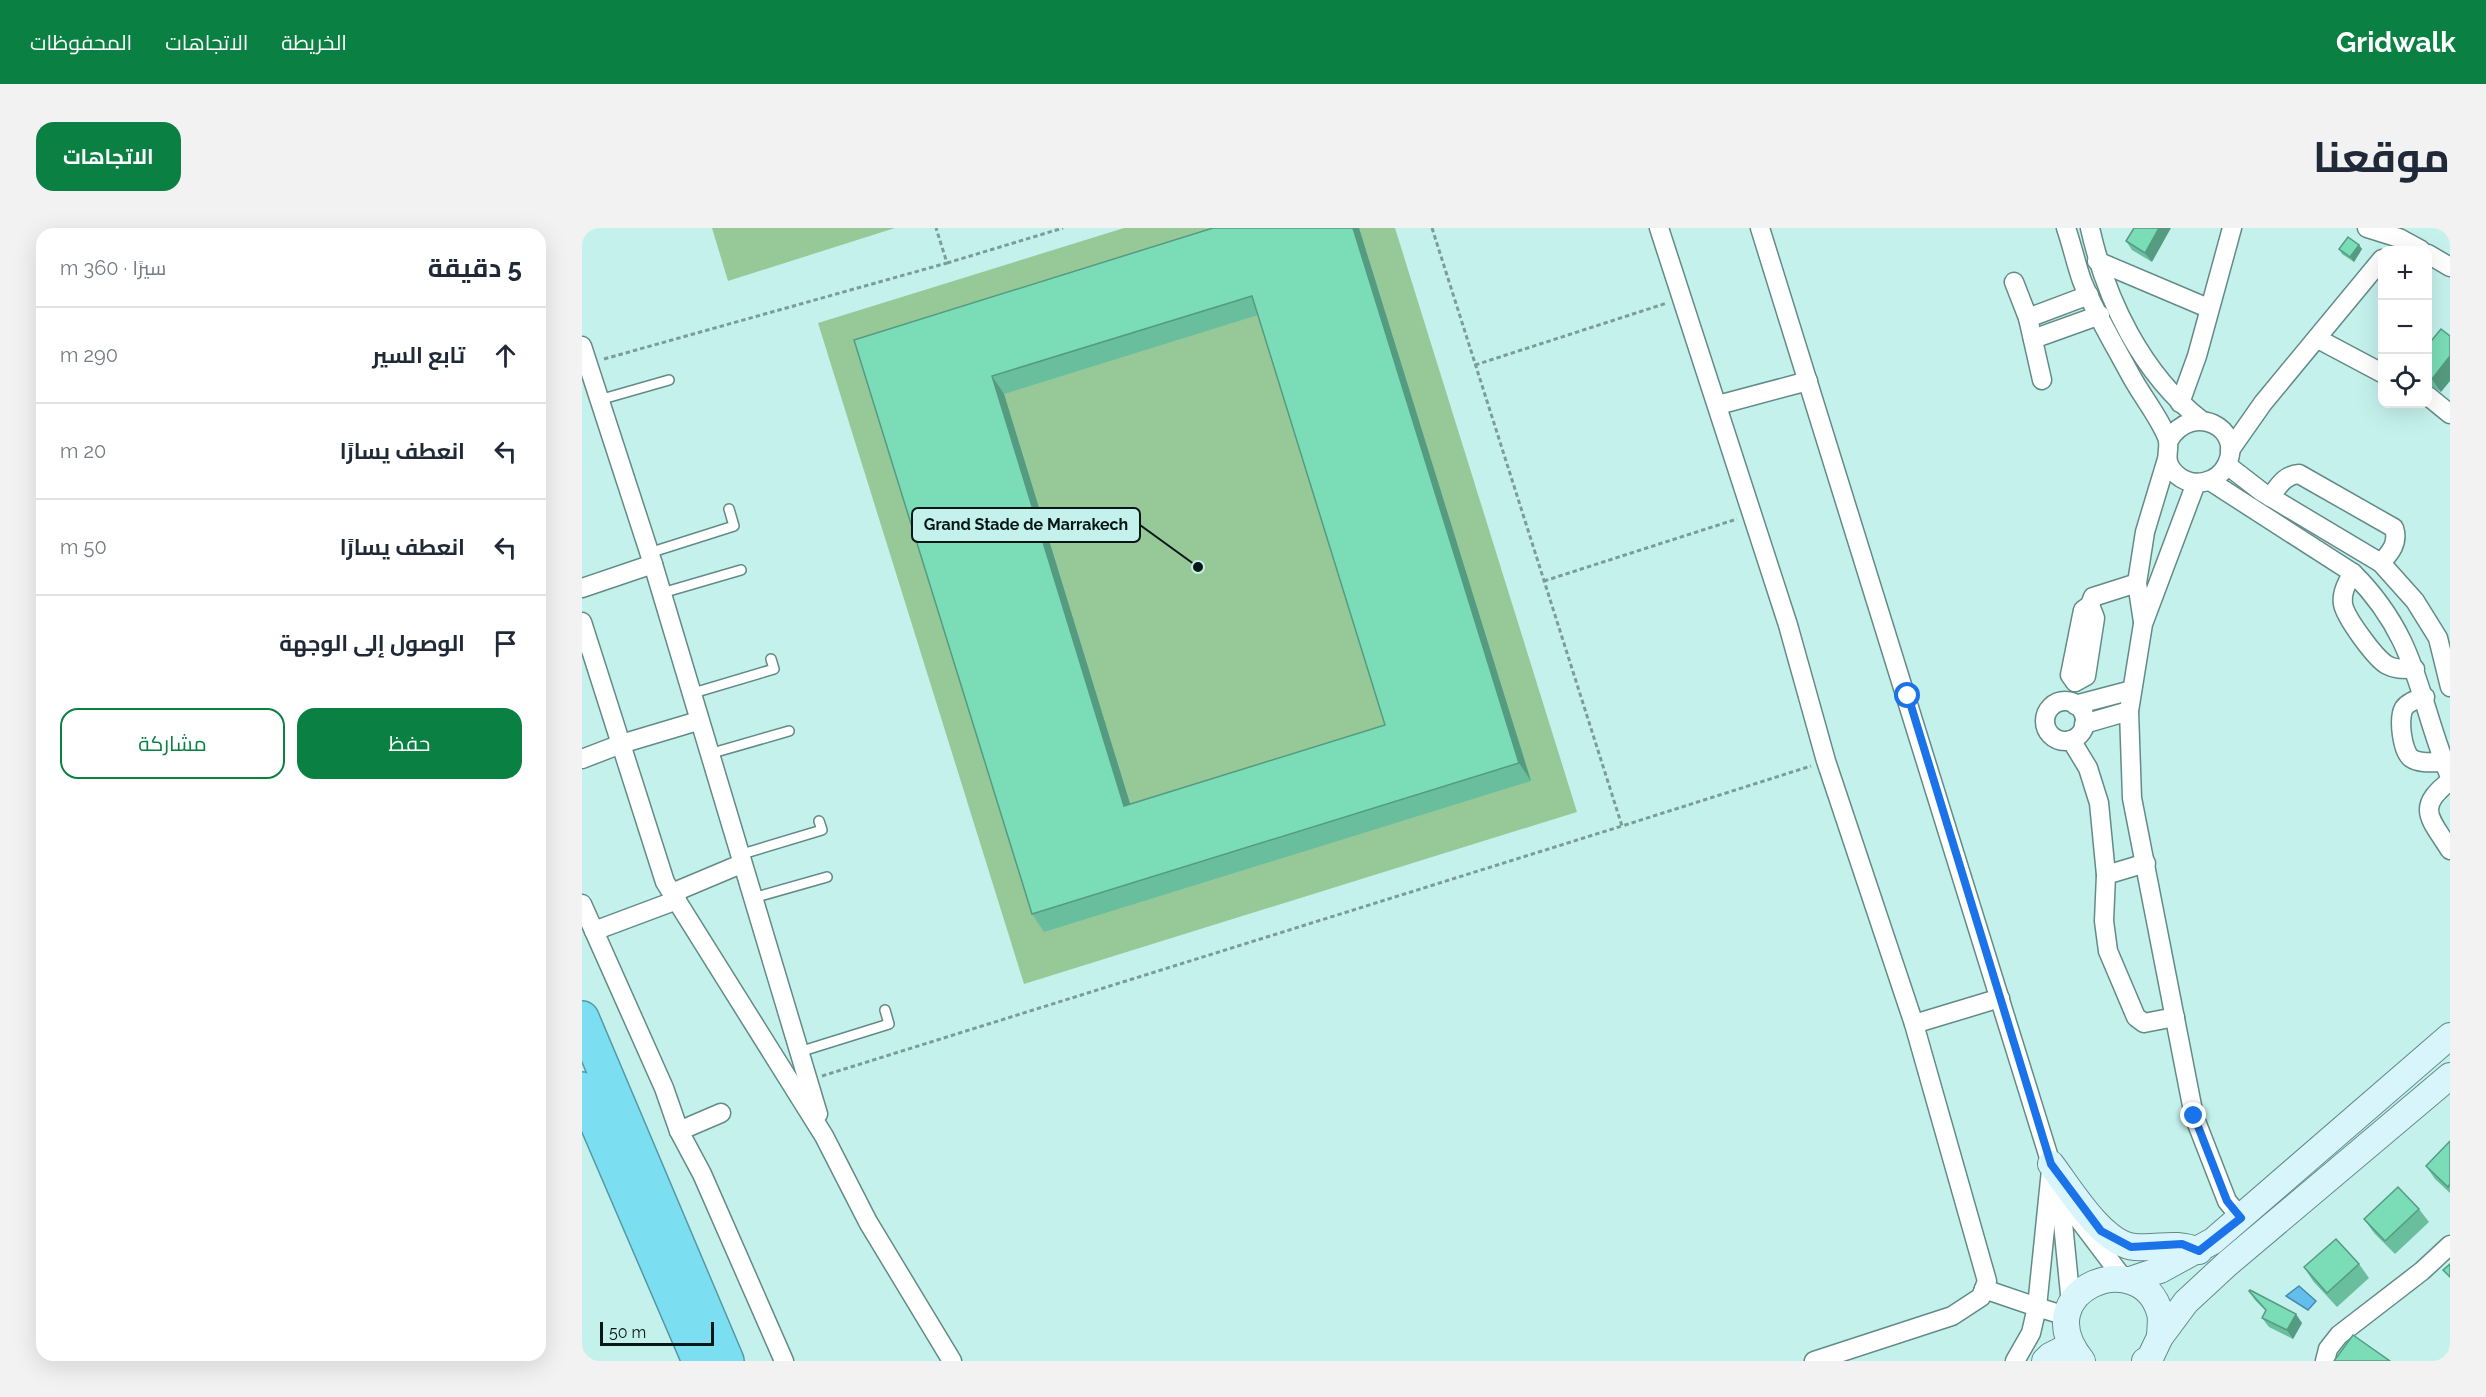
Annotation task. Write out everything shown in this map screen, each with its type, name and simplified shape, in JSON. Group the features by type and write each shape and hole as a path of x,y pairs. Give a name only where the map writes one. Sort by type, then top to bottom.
{"highway":[{"path":"582,1018 727,1361"},
{"path":"582,1089 699,1361"}],"street":[{"path":"1659,228 1753,514 1826,761 1914,1024 1987,1281 1975,1302 1952,1316 1814,1361"},
{"path":"1760,228 2061,1193 2068,1310 2076,1353 2055,1353 2045,1361"},
{"path":"2066,228 2095,306 2131,376 2169,440"},
{"path":"2090,228 2097,261 2114,300 2127,329 2153,372 2180,404 2201,420 2218,426 2224,433 2228,458 2270,497 2381,563 2415,601 2438,638 2449,681"},
{"path":"2180,404 2197,356 2208,308 2232,228"},
{"path":"2367,228 2412,246"},
{"path":"2432,257 2450,267"},
{"path":"2097,261 2208,308"},
{"path":"2241,1218 2227,1201 2194,1116 2132,798 2129,711 2132,690 2143,624 2203,482 2228,458 2263,403 2378,264"},
{"path":"2014,282 2028,318 2042,380"},
{"path":"2028,318 2095,306 2114,300"},
{"path":"2033,339 2095,306"},
{"path":"2318,339 2378,370"},
{"path":"585,355 662,593 698,721 824,1136"},
{"path":"1718,405 1808,381"},
{"path":"2432,400 2450,414"},
{"path":"2143,624 2137,583 2145,532 2167,459 2169,440 2181,424 2201,420"},
{"path":"2167,459 2178,476 2203,482 2353,573 2392,618 2415,669 2448,773"},
{"path":"2270,497 2284,479 2292,474 2299,474 2394,528 2397,536 2394,545 2381,563"},
{"path":"582,588 651,558"},
{"path":"2353,573 2343,593 2343,605 2349,618 2386,665 2398,670 2415,669"},
{"path":"2073,704 2075,682 2086,676 2095,618 2090,605 2093,597 2137,583"},
{"path":"2392,618 2415,601"},
{"path":"582,622 657,864 675,897 824,1136 868,1222 952,1361"},
{"path":"2073,704 2083,713 2084,724 2080,734 2071,740 2055,739 2047,730 2045,719 2054,705 2073,704 2132,690"},
{"path":"2425,697 2405,706 2402,712 2401,727 2406,750 2409,757 2448,773"},
{"path":"2084,724 2129,711"},
{"path":"582,759 621,744 698,721"},
{"path":"2071,740 2088,768 2099,803 2106,875 2104,921 2108,951 2136,1017 2144,1023 2175,1017"},
{"path":"2448,773 2430,798 2427,807 2433,823 2450,850"},
{"path":"594,931 675,897 740,860"},
{"path":"2106,875 2146,863"},
{"path":"582,904 664,1088 679,1131 702,1174 784,1361"},
{"path":"1914,1024 2000,998"},
{"path":"2068,1310 2084,1288 2102,1279 2126,1279 2199,1251 2241,1218 2450,1036"},
{"path":"2145,1361 2150,1358 2160,1337 2186,1302 2227,1264 2450,1076"},
{"path":"679,1131 721,1113"},
{"path":"2051,1164 2101,1231 2131,1247 2182,1244 2199,1251"},
{"path":"2015,1361 2031,1332 2037,1307 2051,1164"},
{"path":"2061,1193 2126,1279 2149,1293 2160,1314 2160,1337"},
{"path":"2325,1361 2328,1349 2339,1335 2422,1271 2450,1245"},
{"path":"1984,1289 2037,1307 2068,1310"}],"lane":[{"path":"599,400 669,380"},
{"path":"651,558 734,526 729,509"},
{"path":"662,593 741,570"},
{"path":"690,694 774,669 771,659"},
{"path":"709,754 789,731"},
{"path":"740,860 822,830 819,821"},
{"path":"753,898 827,877"},
{"path":"799,1052 889,1024 885,1010"}],"path":[{"path":"936,228 947,263"},
{"path":"585,355 947,263 1063,228"},
{"path":"1432,228 1622,826"},
{"path":"1475,365 1682,298"},
{"path":"1544,581 1753,514"},
{"path":"808,1080 1826,761"}],"green space":[{"path":"712,228 895,228 728,281"},
{"path":"1124,228 1395,228 1577,812 1024,984 818,323"}],"water":[{"path":"2299,1286 2316,1301 2308,1310 2286,1296"}],"building":[{"path":"1213,228 1353,228 1519,763 1032,914 854,340","holes":["1252,296 1385,725 1124,806 992,376"]},
{"path":"2134,228 2159,228 2145,253 2126,241"},
{"path":"2348,237 2359,245 2350,257 2339,249"},
{"path":"2441,329 2450,336 2450,356 2432,379 2432,354 2432,340"},
{"path":"2450,1141 2450,1184 2448,1187 2426,1166"},
{"path":"2398,1187 2419,1209 2385,1241 2364,1219"},
{"path":"2336,1239 2359,1264 2327,1293 2304,1267"},
{"path":"2450,1264 2450,1277 2443,1270"},
{"path":"2250,1290 2296,1314 2287,1330 2262,1318 2266,1310"},
{"path":"2353,1335 2390,1361 2334,1361"}],"place":[{"name":"Grand Stade de Marrakech","path":"1198,567"}],"route":[{"path":"1908,696 2051,1164 2101,1231 2131,1247 2149,1248 2182,1244 2199,1251 2241,1218 2227,1201 2194,1116"}]}
